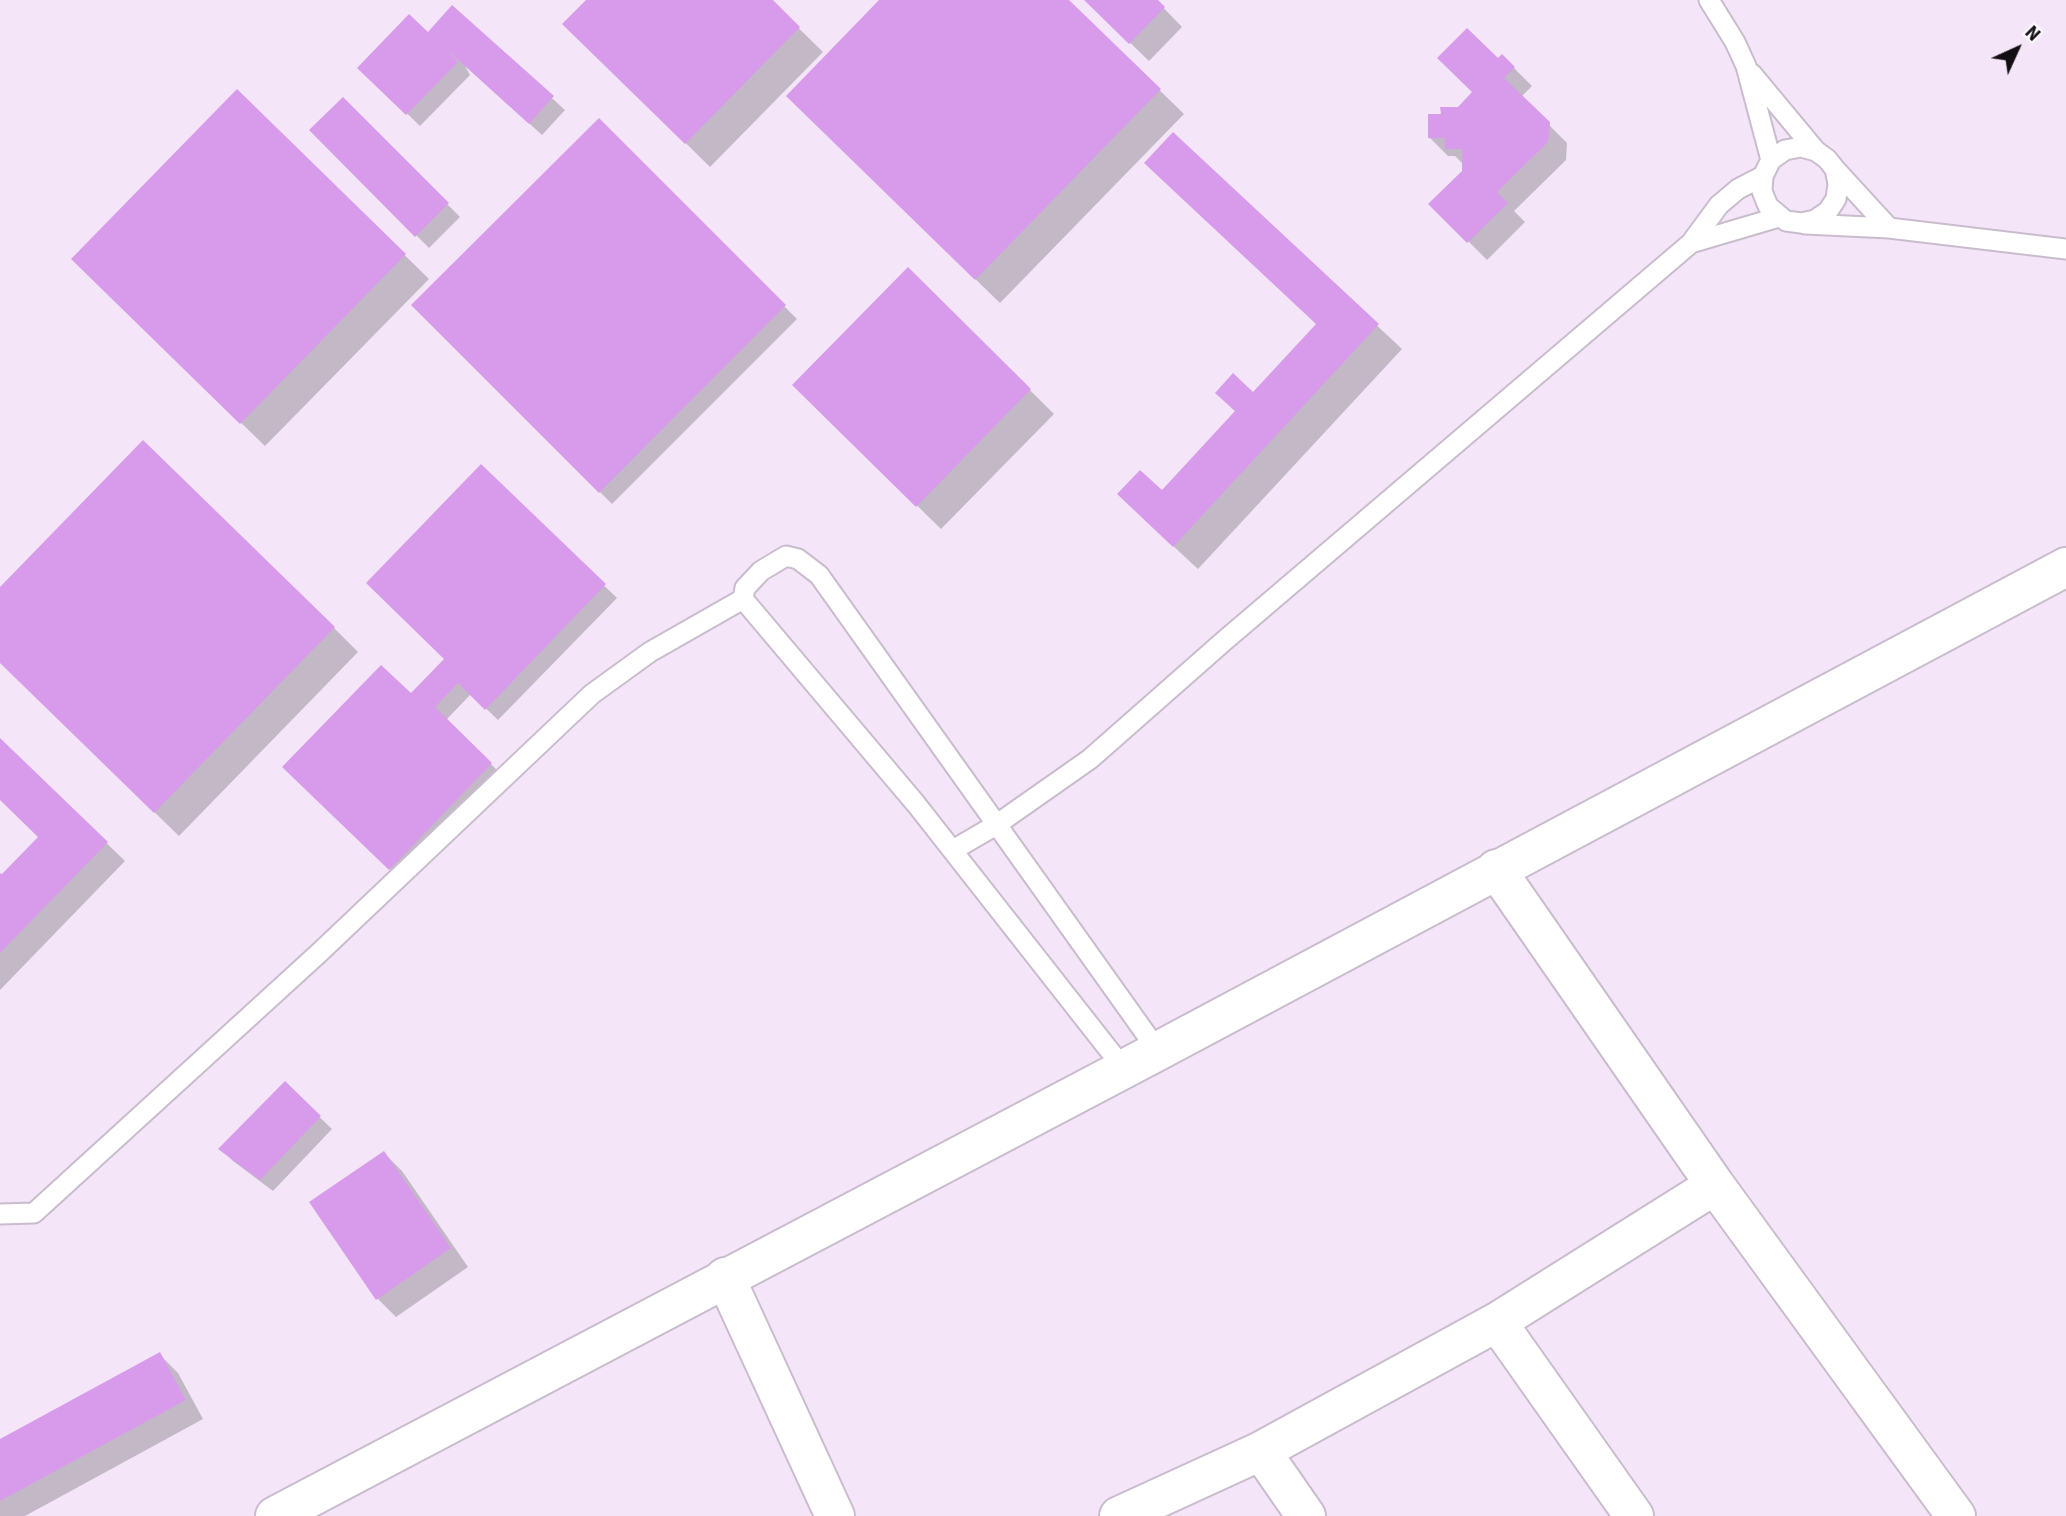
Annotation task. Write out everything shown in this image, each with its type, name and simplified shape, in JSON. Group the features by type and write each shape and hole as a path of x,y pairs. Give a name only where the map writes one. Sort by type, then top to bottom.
{"street":[{"path":"275,1516 1158,1051 2066,567"},
{"path":"1496,869 1714,1185 1956,1516"},
{"path":"1119,1516 1261,1451 1497,1322 1714,1185"},
{"path":"725,1277 835,1516"},
{"path":"1497,1322 1634,1516"},
{"path":"1261,1451 1306,1516"}],"lane":[{"path":"1709,0 1735,42 1746,66 1767,168 1762,191 1768,206 1779,217 1801,223 1889,228 2066,249"},
{"path":"1746,66 1816,151 1827,159 1889,228"},
{"path":"953,850 996,825 1090,759 1234,632 1691,243 1719,205 1767,168 1784,150 1801,147 1816,151"},
{"path":"1801,223 1815,220 1828,211 1836,199 1838,184 1835,169"},
{"path":"1691,243 1779,217"},
{"path":"743,599 745,588 761,571 786,556 798,559 819,575 1158,1051"},
{"path":"743,599 953,850 1124,1069"},
{"path":"0,1214 34,1213 320,953 592,694 650,652 743,599"}],"building":[{"path":"586,0 773,0 800,27 685,144 562,24"},
{"path":"879,0 1069,0 1161,89 975,280 786,96"},
{"path":"1084,0 1158,0 1165,7 1129,44"},
{"path":"452,5 554,96 529,124 445,48 458,62 406,115 357,68 409,14 428,32"},
{"path":"1467,28 1498,58 1502,54 1515,67 1504,78 1550,122 1548,142 1497,192 1508,203 1467,243 1428,204 1462,171 1462,149 1445,149 1445,138 1428,138 1428,114 1441,114 1440,107 1458,107 1472,92 1437,58"},
{"path":"237,89 406,254 240,424 71,259"},
{"path":"343,97 449,203 415,237 309,130"},
{"path":"599,118 786,305 599,493 411,305"},
{"path":"1173,132 1379,324 1173,547 1117,494 1140,470 1162,490 1235,411 1215,393 1233,373 1253,392 1316,324 1144,163"},
{"path":"908,267 1031,389 916,507 792,385"},
{"path":"143,440 335,627 154,813 0,663 0,587"},
{"path":"481,464 606,584 485,710 458,683 435,707 492,763 389,870 282,767 381,665 411,693 444,659 366,583"},
{"path":"0,738 108,842 0,953 0,873 2,874 38,837 0,800"},
{"path":"285,1081 321,1116 260,1180 218,1149"},
{"path":"384,1151 451,1248 376,1300 309,1202"},
{"path":"160,1352 186,1400 0,1501 0,1439"}]}
